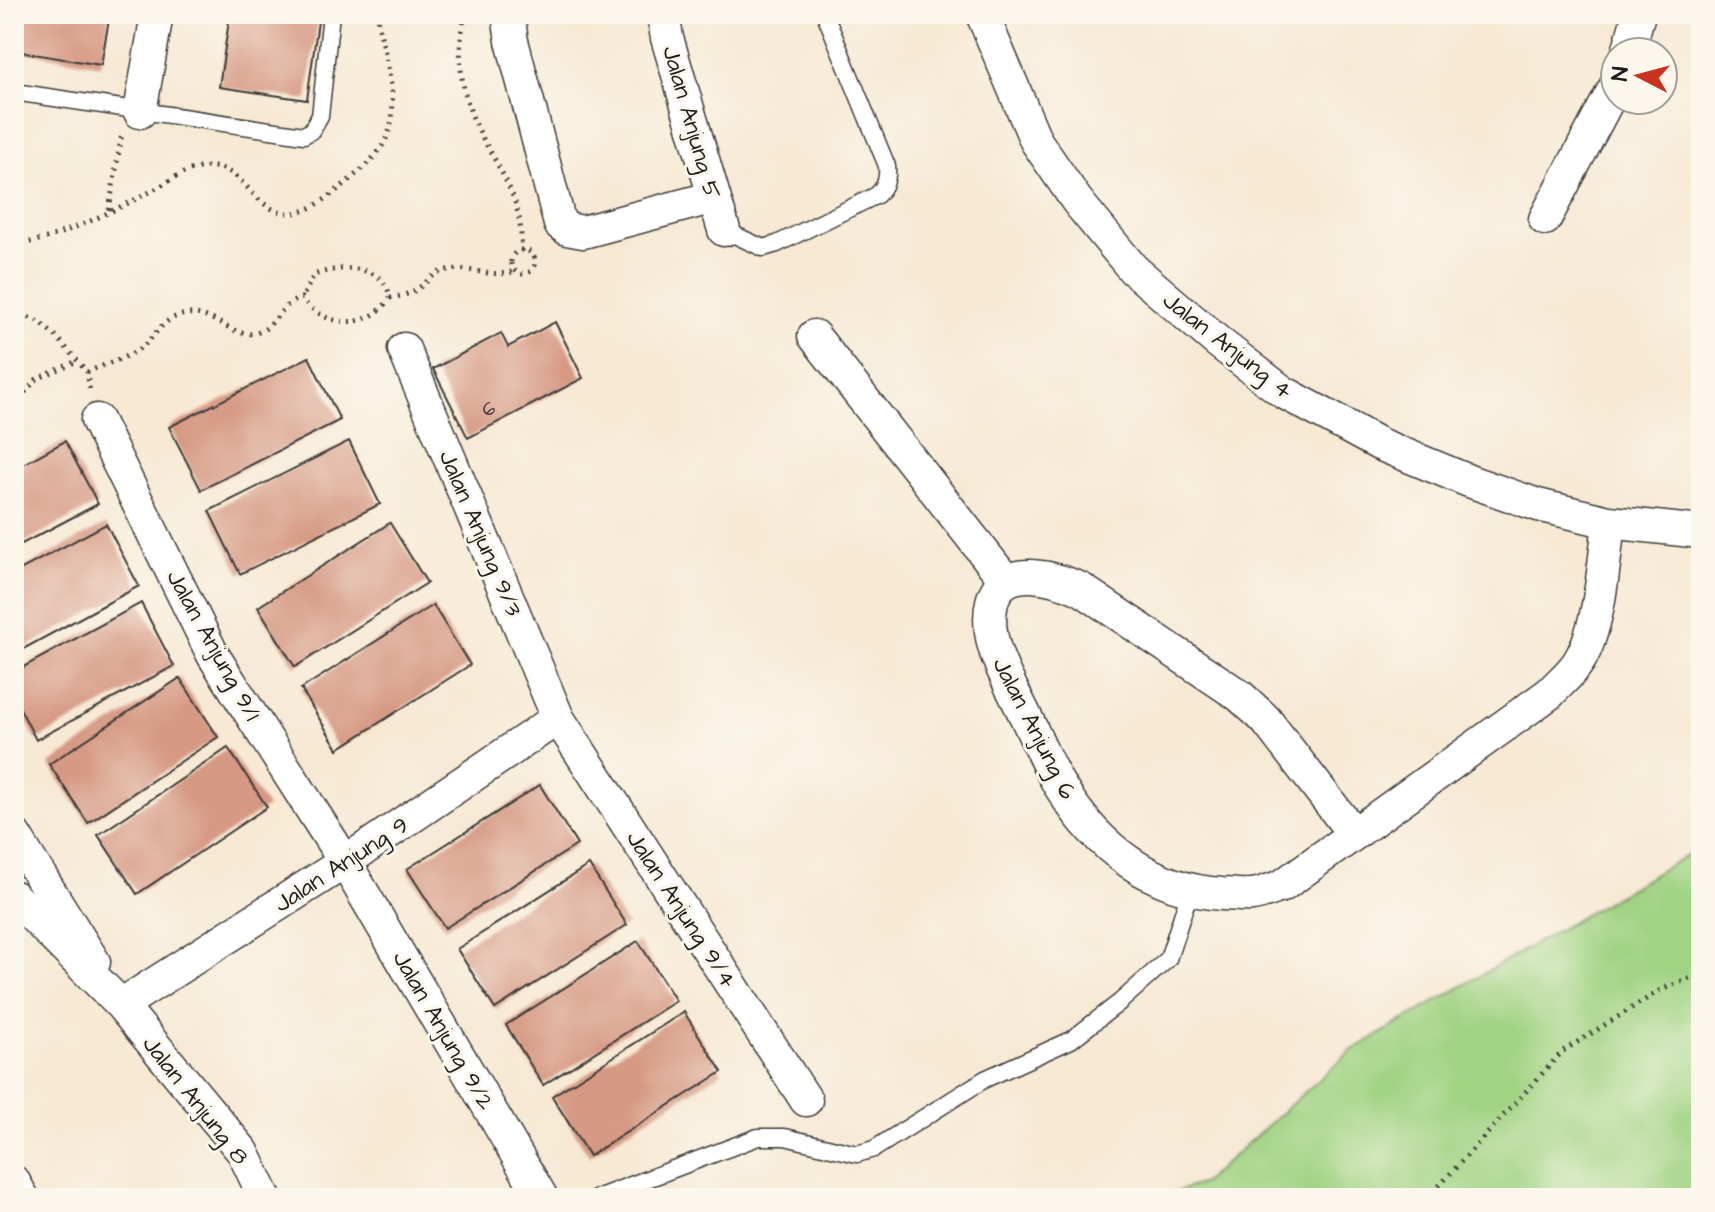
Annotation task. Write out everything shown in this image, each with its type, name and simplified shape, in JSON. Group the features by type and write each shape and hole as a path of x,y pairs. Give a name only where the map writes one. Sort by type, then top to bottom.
{"street":[{"path":"133,111 157,14"},
{"path":"508,14 560,224 567,229 583,232 714,197"},
{"name":"Jalan Anjung 5","path":"663,14 667,38 724,230"},
{"name":"Jalan Anjung 4","path":"982,14 1036,141 1077,201 1133,269 1218,342 1283,392 1379,444 1538,505 1609,522 1701,532"},
{"path":"1633,36 1639,14"},
{"path":"1545,219 1600,116"},
{"path":"814,336 1006,581 1027,575 1055,578 1081,589 1240,696 1265,719 1353,833"},
{"name":"Jalan Anjung 9/3","path":"404,349 558,718"},
{"name":"Jalan Anjung 9/1","path":"97,420 213,655 345,862"},
{"name":"Jalan Anjung 6","path":"1006,581 992,600 995,652 1060,788 1088,825 1116,855 1152,877 1190,891 1252,895 1282,886 1550,693 1579,661 1602,587 1609,522"},
{"name":"Jalan Anjung 9","path":"121,1005 345,862 558,718"},
{"name":"Jalan Anjung 9/4","path":"558,718 806,1100"},
{"path":"14,834 121,1005"},
{"name":"Jalan Anjung 9/2","path":"345,862 542,1198"},
{"path":"14,897 121,1005"},
{"name":"Jalan Anjung 8","path":"121,1005 243,1152 265,1198"},
{"path":"14,1182 23,1198"}],"lane":[{"path":"14,92 295,135 311,131 320,116 331,14"},
{"path":"724,230 763,248 877,195 884,188 887,166 825,14"},
{"path":"597,1198 758,1137 785,1137 857,1154 874,1149 971,1087 1071,1040 1120,1002 1168,959 1190,891"}],"path":[{"path":"14,244 41,241 198,168 228,171 267,205 284,213 310,209 372,160 391,128 394,95 378,14"},
{"path":"465,14 459,49 461,77 473,117 501,171 518,214 522,251"},
{"path":"109,211 133,111"},
{"path":"390,298 406,296 444,270 495,275 515,271 526,273 534,265 532,254 522,251 515,254 511,260 515,271"},
{"path":"87,372 139,349 163,324 177,316 193,313 208,316 250,335 262,331 288,302 302,298 314,275 326,270 352,267 382,281 389,288 390,298 384,309 375,315 346,323 320,315 309,308 302,298"},
{"path":"14,311 39,322 57,337 87,372 97,420"},
{"path":"14,404 37,379 77,361"},
{"path":"1428,1198 1563,1051 1659,991 1701,973"}],"green space":[{"path":"1701,847 1701,1198 1156,1198 1203,1183 1351,1051"}],"building":[{"path":"21,14 110,14 101,65 15,51"},
{"path":"230,14 319,14 307,100 219,87"},
{"path":"555,322 583,378 468,438 433,369 501,333 508,347"},
{"path":"309,357 340,420 201,490 169,427"},
{"path":"65,441 98,504 14,548 14,469"},
{"path":"349,441 380,504 240,574 209,511"},
{"path":"390,523 427,583 295,667 258,607"},
{"path":"106,524 139,586 14,654 14,573"},
{"path":"141,603 174,666 36,740 14,697 14,672"},
{"path":"433,605 470,665 338,749 301,689"},
{"path":"180,678 218,737 88,823 49,764"},
{"path":"228,748 267,807 137,894 98,835"},
{"path":"540,785 577,845 445,928 407,869"},
{"path":"589,865 627,925 495,1009 457,949"},
{"path":"638,941 676,1001 543,1085 506,1025"},
{"path":"684,1012 722,1072 589,1156 552,1096"}]}
